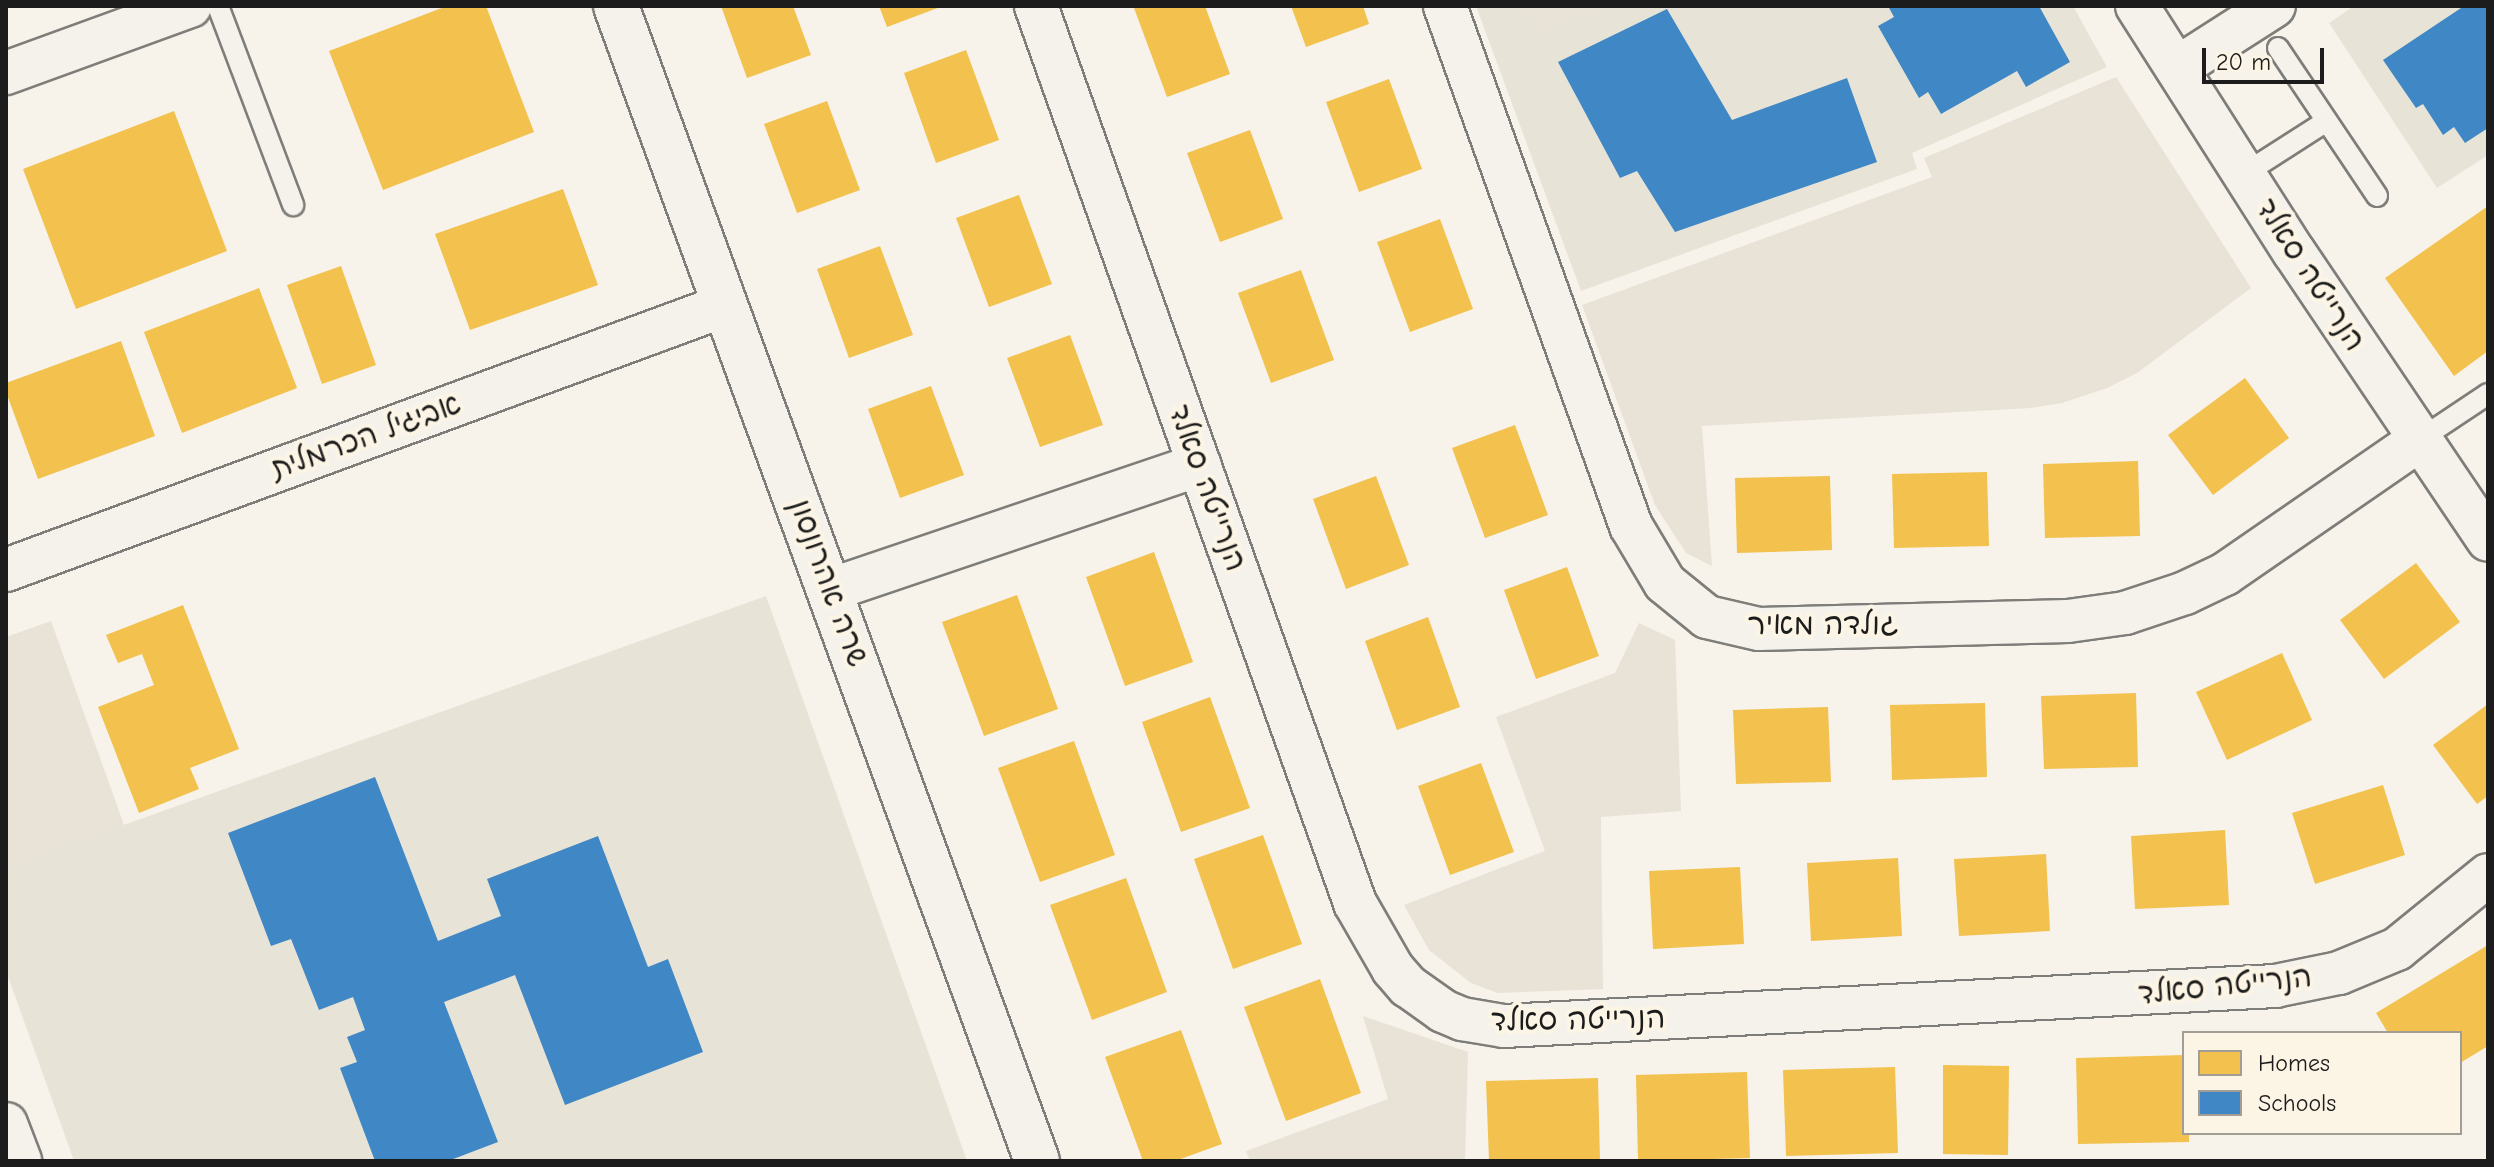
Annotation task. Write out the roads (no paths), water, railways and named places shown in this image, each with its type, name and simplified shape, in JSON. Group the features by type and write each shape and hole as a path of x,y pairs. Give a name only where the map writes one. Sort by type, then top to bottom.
{"street":[{"path":"6,73 190,6"},
{"name":"שרה אהרונסון","path":"616,6 1037,1161"},
{"name":"הנרייטה סאלד","path":"1036,6 1366,928 1408,986 1443,1011 1462,1019 1504,1026 2275,986 2339,973 2397,949 2488,875"},
{"name":"גולדה מאיר","path":"1445,6 1631,526 1665,583 1707,617 1723,624 1759,629 2068,621 2125,613 2165,601 2225,574 2419,440"},
{"name":"הנרייטה סאלד","path":"2137,6 2244,174 2488,540"},
{"path":"2177,68 2274,6"},
{"name":"אביגיל הכרמלית","path":"6,570 726,305"},
{"path":"830,590 1199,465"},
{"path":"6,1124 20,1161"}],"lane":[{"path":"218,6 293,205"},
{"path":"2278,48 2377,196"},
{"path":"2244,174 2327,121"},
{"path":"2419,440 2488,394"}]}
